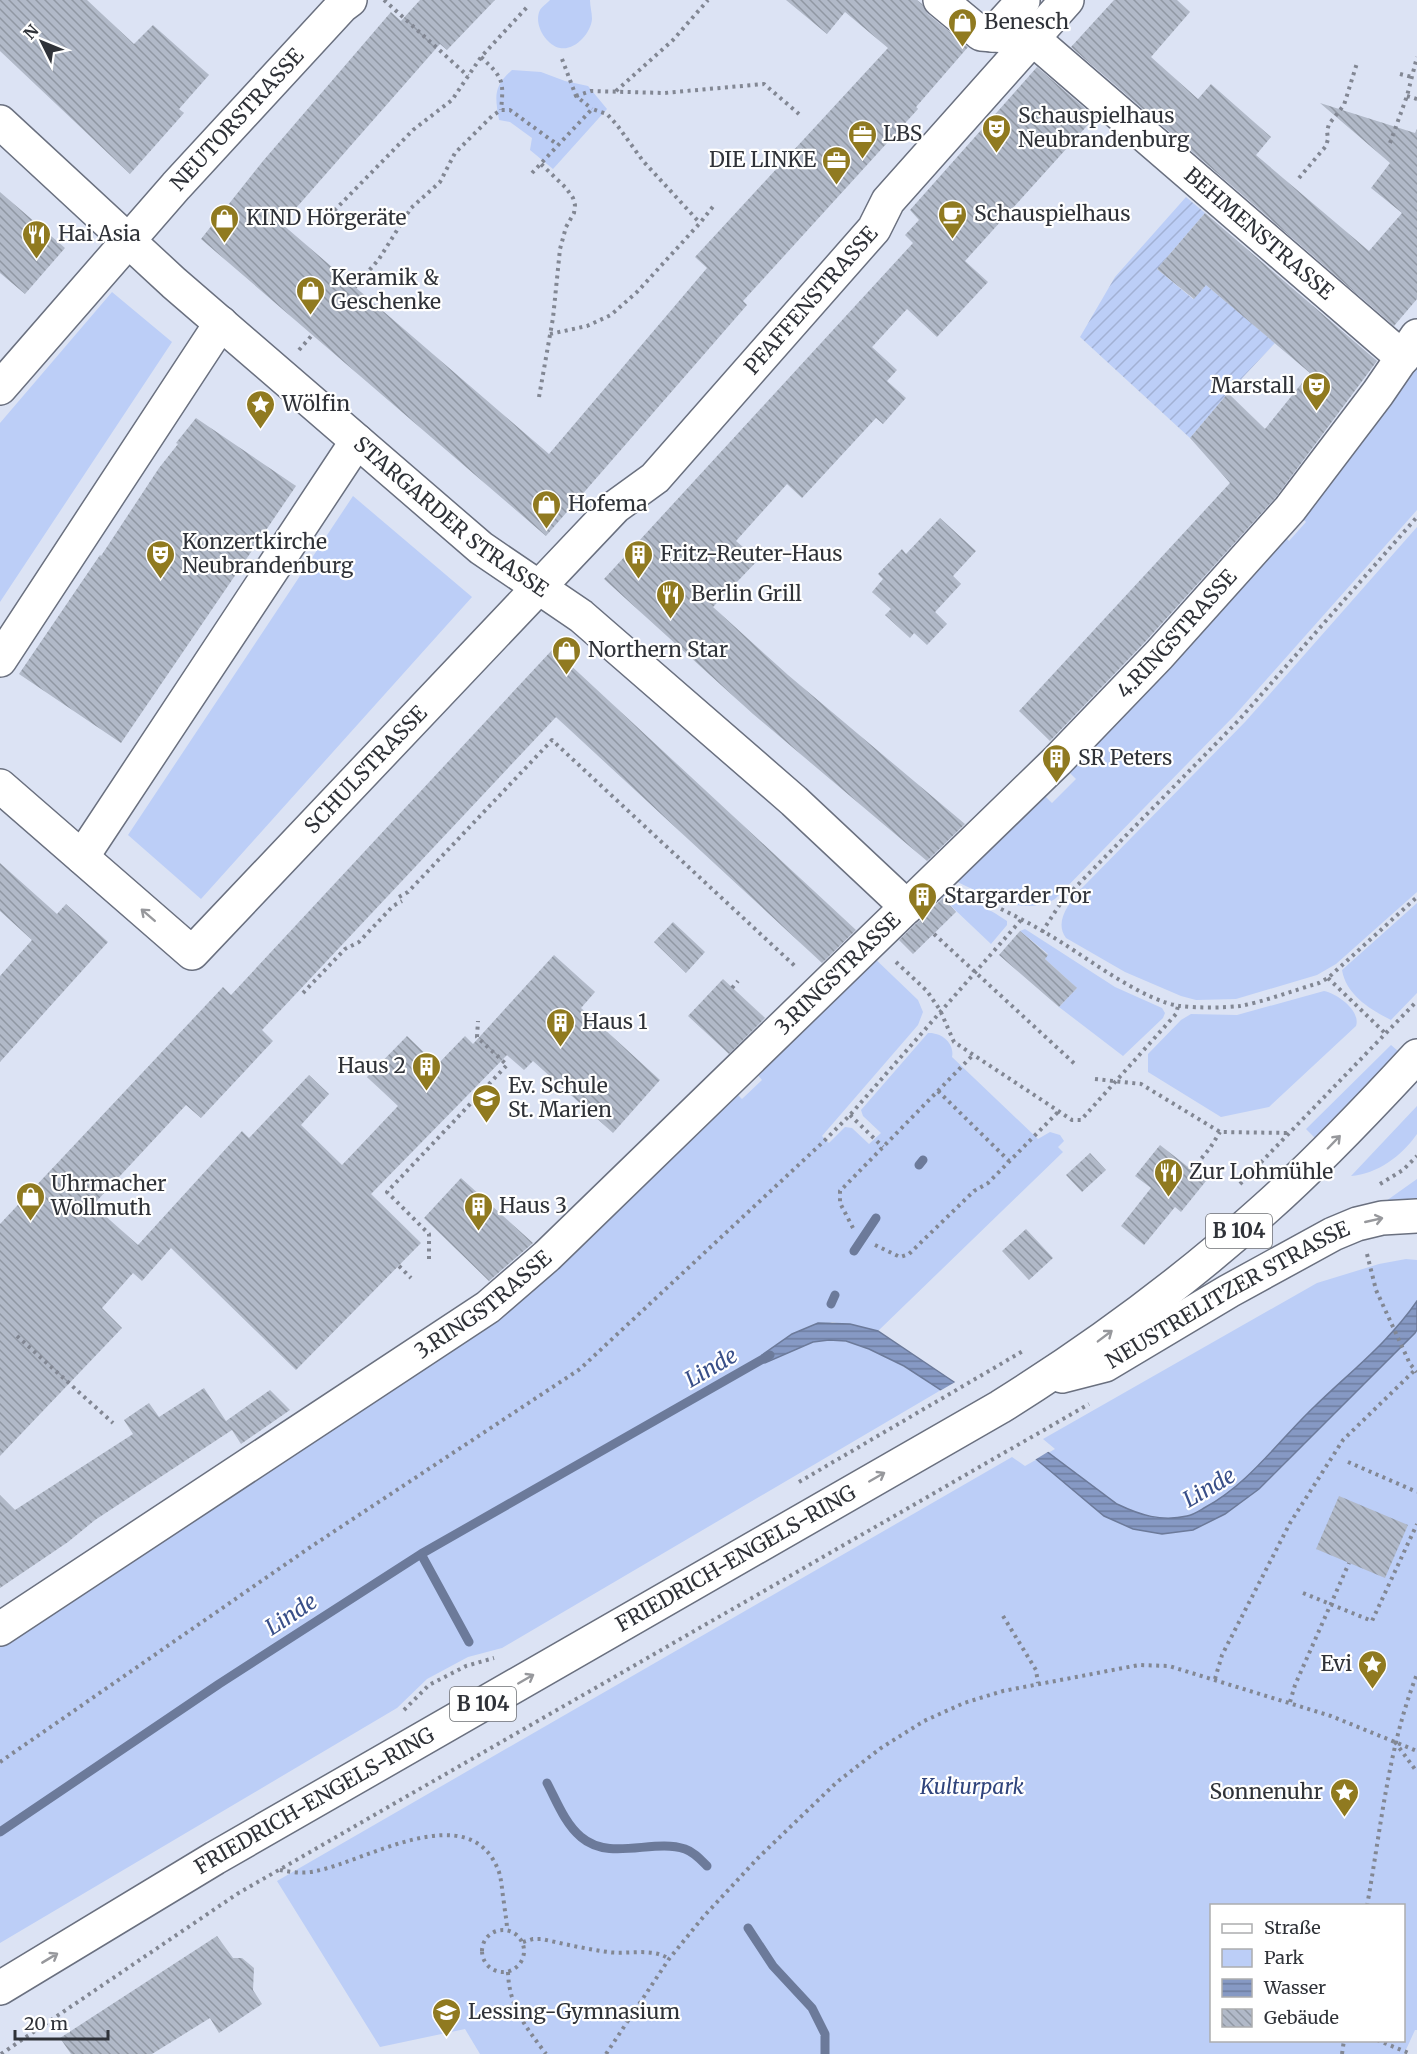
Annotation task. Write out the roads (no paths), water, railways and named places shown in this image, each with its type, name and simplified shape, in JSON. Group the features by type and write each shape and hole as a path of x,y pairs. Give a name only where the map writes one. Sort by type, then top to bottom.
{"street":[{"name":"NEUTORSTRASSE","path":"0,388 176,186 350,0"},
{"path":"940,0 981,34 1032,38"},
{"path":"992,35 1023,1 1021,0"},
{"name":"PFAFFENSTRASSE","path":"539,588 615,507 655,478 874,229 888,201 1067,0"},
{"name":"BEHMENSTRASSE","path":"1032,38 1410,347"},
{"name":"STARGARDER STRASSE","path":"0,122 129,241 357,441 481,548 581,616 802,809 907,908"},
{"path":"0,660 221,323"},
{"name":"4.RINGSTRASSE","path":"907,908 1058,761 1159,655 1274,528 1378,393 1410,347"},
{"path":"0,786 82,857 357,441"},
{"name":"SCHULSTRASSE","path":"82,857 192,953 539,588"},
{"name":"3.RINGSTRASSE","path":"0,1629 488,1307 547,1256 907,908"},
{"name":"FRIEDRICH-ENGELS-RING","path":"0,1988 215,1858 1040,1382 1203,1261 1266,1208 1317,1160 1417,1056"},
{"name":"NEUSTRELITZER STRASSE","path":"1040,1382 1106,1365 1229,1291 1333,1234 1357,1224 1382,1218 1417,1216"}],"water":[{"path":"1417,1301 1417,1330 1415,1333 1259,1489 1225,1514 1193,1530 1162,1534 1133,1529 1104,1516 1036,1459 941,1390 904,1366 869,1349 846,1341 829,1340 813,1342 765,1363 761,1360 762,1355 792,1334 818,1323 850,1324 878,1331 954,1382 1117,1504 1159,1518 1177,1518 1200,1510 1235,1487 1315,1406 1382,1343"}],"waterway":[{"path":"919,1165 923,1160"},
{"path":"854,1251 876,1218"},
{"path":"831,1304 835,1295"},
{"name":"Linde","path":"0,1832 219,1684 421,1554 770,1355"},
{"path":"421,1554 469,1642"},
{"path":"547,1783 561,1812 575,1832 593,1844 618,1849 673,1846 691,1852 707,1866"},
{"path":"748,1928 773,1966 812,2008 825,2034 825,2054"}],"place":[{"name":"Benesch","path":"963,48"},
{"name":"Schauspielhaus Neubrandenburg","path":"997,154"},
{"name":"LBS","path":"862,160"},
{"name":"DIE LINKE","path":"837,186"},
{"name":"Schauspielhaus","path":"953,240"},
{"name":"KIND Hörgeräte","path":"225,244"},
{"name":"Hai Asia","path":"37,260"},
{"name":"Keramik & Geschenke","path":"310,316"},
{"name":"Marstall","path":"1316,412"},
{"name":"Wölfin","path":"261,430"},
{"name":"Hofema","path":"547,530"},
{"name":"Konzertkirche Neubrandenburg","path":"161,580"},
{"name":"Fritz-Reuter-Haus","path":"639,580"},
{"name":"Berlin Grill","path":"670,620"},
{"name":"Northern Star","path":"567,676"},
{"name":"SR Peters","path":"1057,784"},
{"name":"Stargarder Tor","path":"923,922"},
{"name":"Haus 1","path":"561,1048"},
{"name":"Haus 2","path":"427,1092"},
{"name":"Ev. Schule St. Marien","path":"487,1124"},
{"name":"Zur Lohmühle","path":"1168,1198"},
{"name":"Uhrmacher Wollmuth","path":"30,1222"},
{"name":"Haus 3","path":"478,1232"},
{"name":"Evi","path":"1373,1690"},
{"name":"Sonnenuhr","path":"1344,1818"},
{"name":"Lessing-Gymnasium","path":"447,2038"}],"park label":[{"name":"Kulturpark","path":"972,1787"}]}
